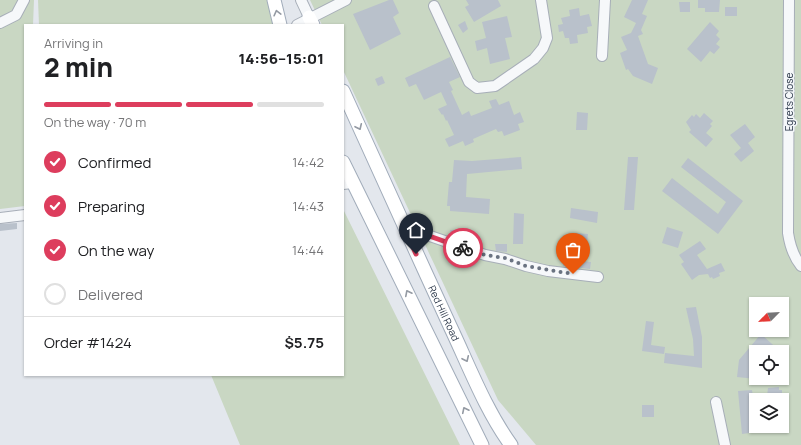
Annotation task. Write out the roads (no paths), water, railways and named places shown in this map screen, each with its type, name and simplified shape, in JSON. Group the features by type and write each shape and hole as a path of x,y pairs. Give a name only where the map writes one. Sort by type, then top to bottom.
{"main road":[{"path":"274,0 280,24"},
{"name":"Red Hill Road","path":"344,93 404,227 492,413 511,445"},
{"path":"344,168 348,183 482,445"}],"street":[{"path":"0,23 16,14 24,0"},
{"path":"301,0 311,21"},
{"path":"300,24 311,21 346,0"},
{"path":"434,6 469,82 478,88 487,88 495,86 534,59 543,48 546,38 541,0"},
{"path":"602,56 605,0"},
{"name":"Egrets Close","path":"789,0 788,233 790,248 801,266"},
{"path":"0,218 24,215"},
{"path":"404,227 485,255 505,258 526,266 548,271 598,276"},
{"path":"716,402 725,445"}]}
